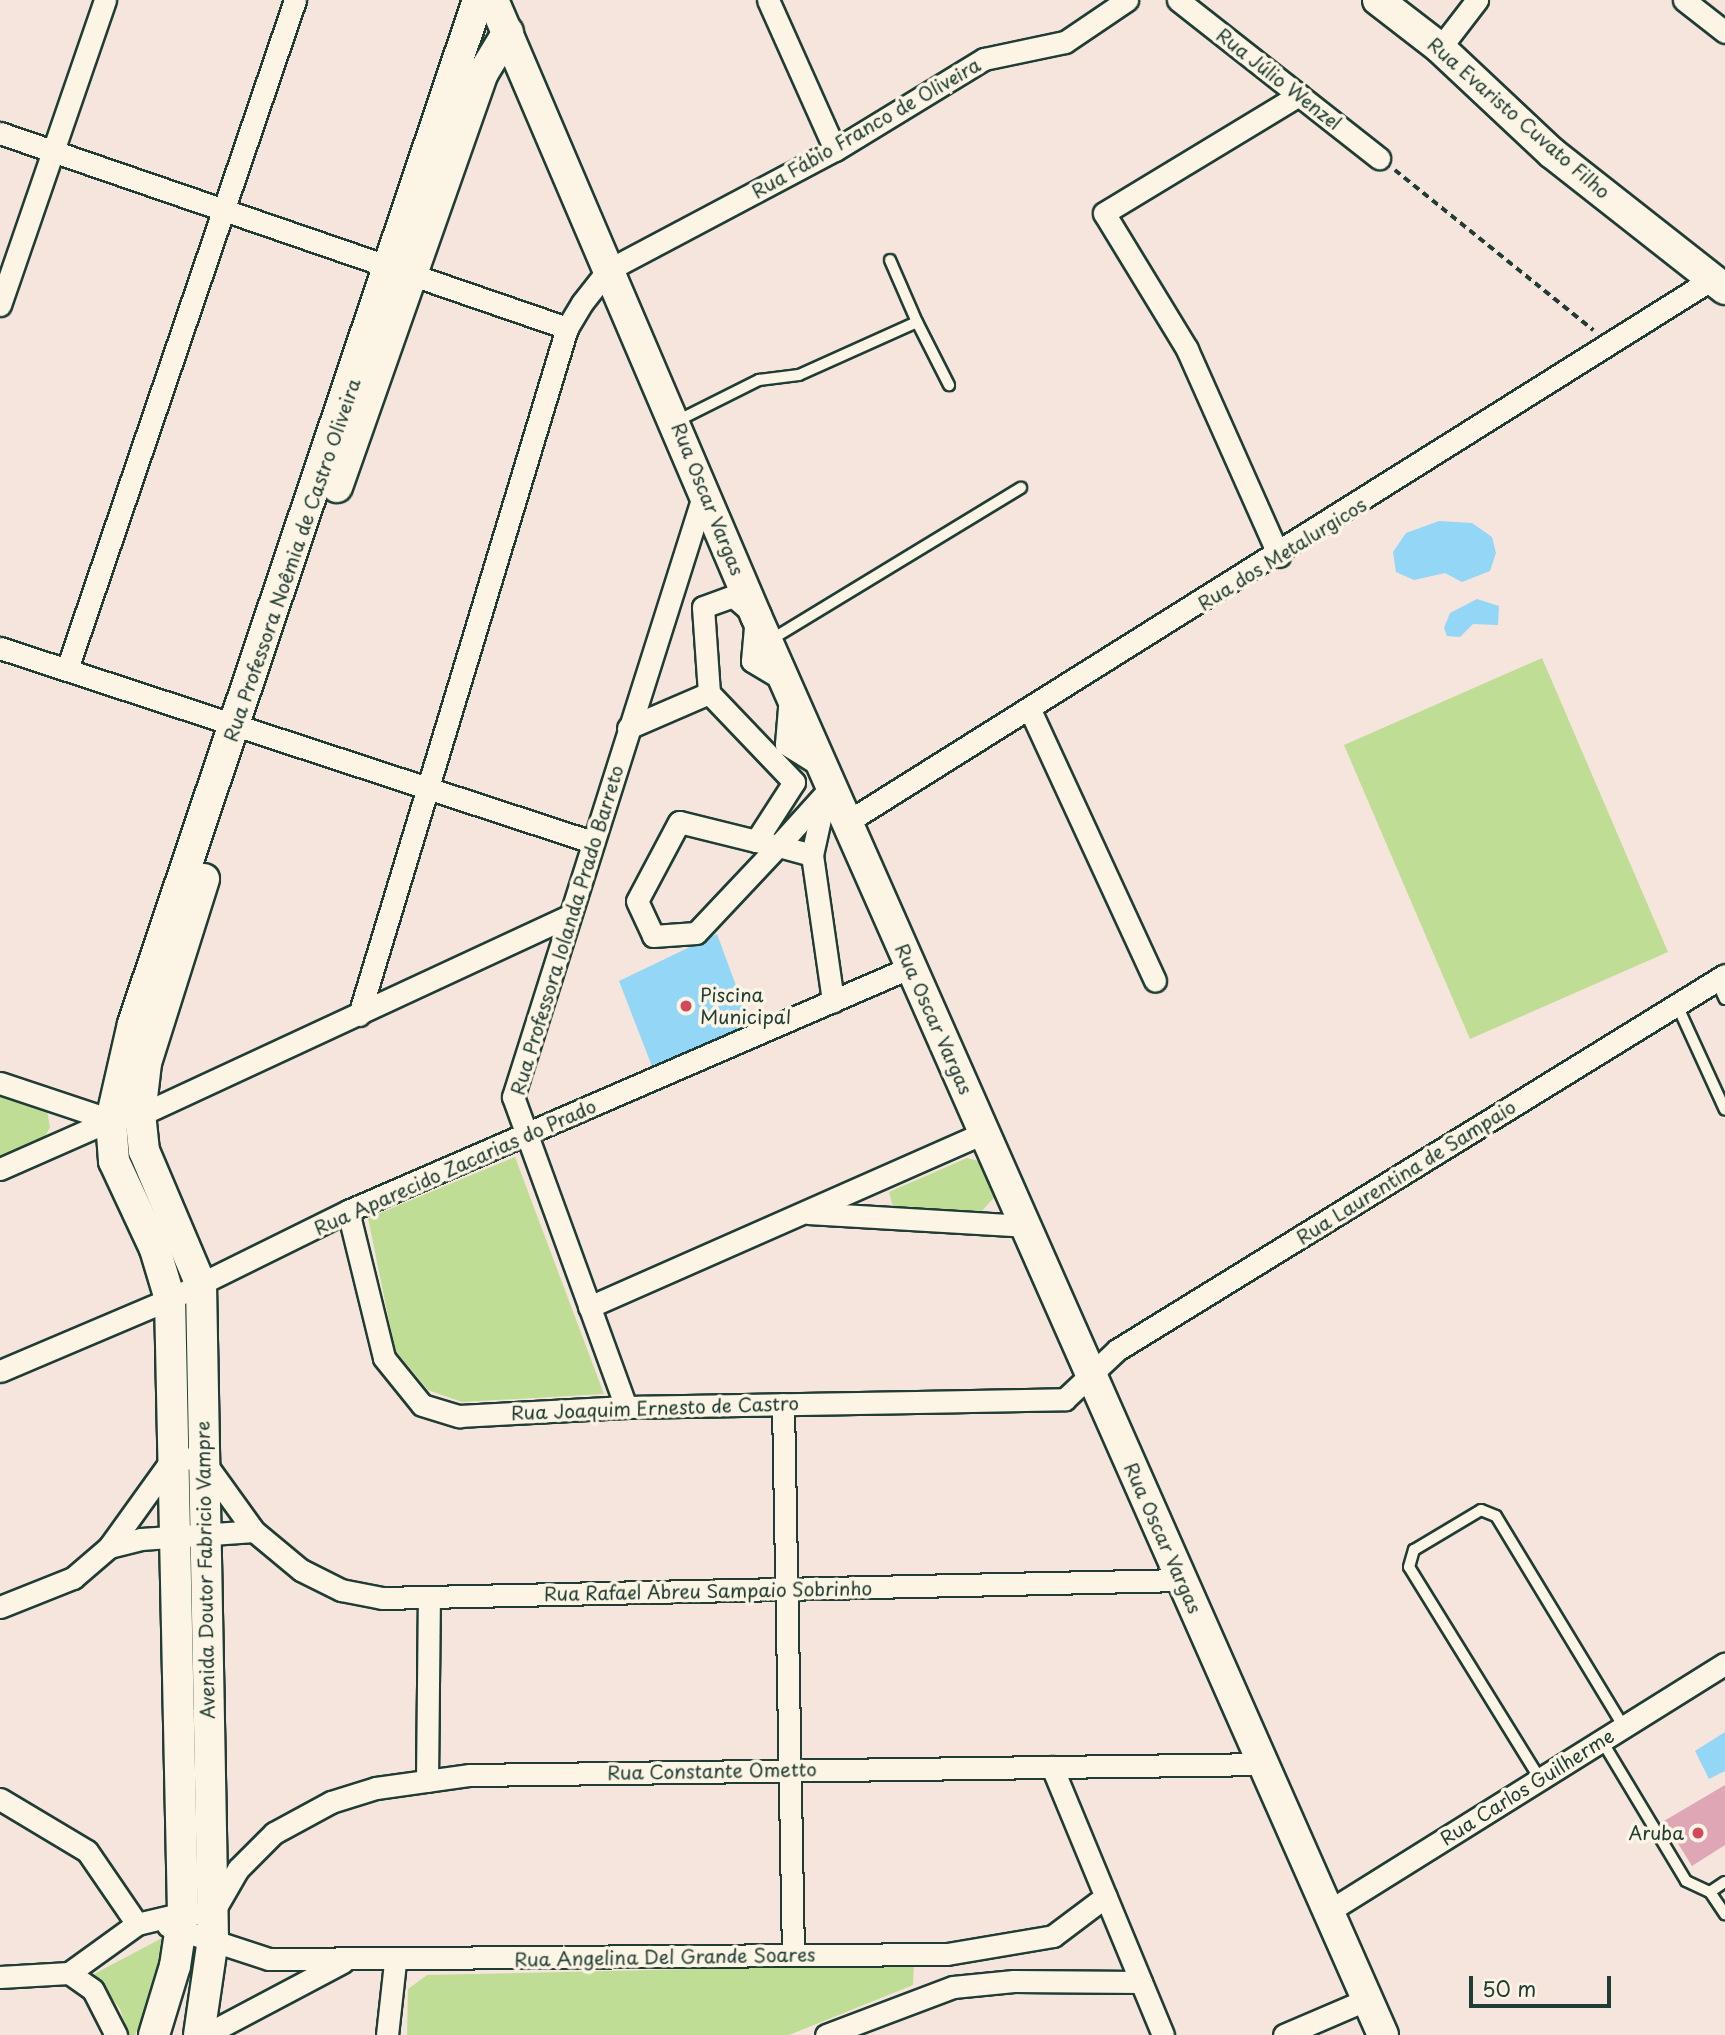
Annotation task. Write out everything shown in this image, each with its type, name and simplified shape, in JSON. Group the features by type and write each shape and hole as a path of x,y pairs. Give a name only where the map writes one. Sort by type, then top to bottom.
{"street":[{"path":"0,305 105,0"},
{"path":"67,669 295,0"},
{"name":"Rua Professora Noêmia de Castro Oliveira","path":"401,272 478,0"},
{"name":"Rua Oscar Vargas","path":"493,0 608,270 677,421 825,780 847,822 1383,2035"},
{"path":"768,0 835,150"},
{"name":"Rua Fábio Franco de Oliveira","path":"608,270 835,150 984,59 1065,42 1127,0"},
{"name":"Rua Júlio Wenzel","path":"1178,0 1379,158"},
{"name":"Rua Evaristo Cuvato Filho","path":"1378,0 1440,48 1552,153 1719,284"},
{"path":"1440,48 1477,0"},
{"path":"1684,0 1725,32"},
{"name":"Rua Professora Noêmia de Castro Oliveira","path":"111,1120 133,1024 242,731 401,272 482,73 508,32"},
{"path":"1279,556 1187,349 1104,213 1300,95"},
{"path":"0,133 568,328"},
{"path":"359,1015 430,790 568,328 608,270"},
{"name":"Rua dos Metalurgicos","path":"847,822 1279,556 1611,344 1719,284"},
{"name":"Rua Professora Iolanda Prado Barreto","path":"626,1407 513,1097 705,490"},
{"path":"756,841 794,782 709,693 703,607 733,596 762,629"},
{"path":"0,648 242,731 592,842"},
{"path":"628,728 709,693"},
{"path":"1030,710 1155,980"},
{"name":"Rua Professora Noêmia de Castro Oliveira","path":"140,1115 146,1063 242,731"},
{"path":"812,855 778,846 678,822 636,901 653,936 696,933 778,846 825,780"},
{"path":"825,780 812,855 833,1001"},
{"path":"0,1169 111,1120 140,1115 569,916"},
{"name":"Rua Aparecido Zacarias do Prado","path":"3,1369 170,1300 348,1211 911,967"},
{"name":"Rua Laurentina de Sampaio","path":"1091,1374 1117,1350 1676,1005 1722,985"},
{"path":"0,1083 111,1120"},
{"name":"Avenida Doutor Fabricio Vampre","path":"140,1115 144,1151 201,1285 188,1459 174,1539 164,1922 154,2035"},
{"name":"Avenida Doutor Fabricio Vampre","path":"111,1120 114,1161 155,1249 170,1300 188,1459 204,1539 213,1926 200,2035"},
{"path":"589,1307 984,1133"},
{"name":"Rua Joaquim Ernesto de Castro","path":"348,1211 384,1358 422,1405 460,1416 626,1407 1065,1399 1091,1374"},
{"path":"803,1213 1026,1226"},
{"path":"0,1389 3,1369"},
{"path":"783,1404 793,1955"},
{"path":"0,1607 73,1578 109,1547 188,1459"},
{"name":"Rua Rafael Abreu Sampaio Sobrinho","path":"188,1459 254,1531 301,1570 341,1590 382,1598 1182,1580"},
{"path":"109,1547 174,1539 204,1539 254,1531"},
{"path":"427,1781 429,1597"},
{"name":"Rua Carlos Guilherme","path":"1329,1911 1725,1664"},
{"name":"Rua Constante Ometto","path":"213,1926 238,1869 274,1833 331,1802 470,1774 1263,1764"},
{"path":"1052,1767 1163,2035"},
{"path":"0,1799 87,1851 164,1922"},
{"name":"Rua Angelina Del Grande Soares","path":"213,1926 244,1955 345,1961 947,1954 1053,1936 1106,1896"},
{"path":"0,1977 69,1973 164,1922 213,1926"},
{"path":"947,1954 953,1987"},
{"path":"205,2035 345,1961"},
{"path":"387,2035 395,1962"},
{"path":"69,1973 93,1990 116,2035"},
{"path":"826,2035 953,1987 1014,1981 1142,1982"},
{"path":"1284,2035 1368,1999"}],"lane":[{"path":"890,260 917,322 949,384"},
{"path":"677,421 759,380 799,375 917,322"},
{"path":"762,629 1021,488"},
{"path":"1676,1005 1725,1110"},
{"path":"1540,1779 1409,1567 1414,1550 1481,1510 1496,1516 1624,1727"},
{"path":"1602,1741 1685,1881 1710,1892 1725,1914"},
{"path":"1710,1892 1725,1882"}],"path":[{"path":"1379,158 1611,344"}],"green space":[{"path":"1542,658 1668,952 1470,1039 1344,745"},
{"path":"0,1093 47,1111 50,1127 43,1141 0,1159"},
{"path":"515,1157 604,1394 462,1402 428,1390 395,1350 368,1218"},
{"path":"967,1158 986,1163 999,1192 981,1212 893,1207 889,1192"},
{"path":"164,1937 151,1999 135,2035 129,2035 120,2009 94,1974"},
{"path":"914,1964 913,1985 789,2035 407,2035 408,1989 427,1975"}],"water":[{"path":"1439,521 1472,523 1492,537 1496,553 1490,571 1462,582 1445,573 1414,580 1396,572 1393,552 1406,533"},
{"path":"1477,599 1499,606 1498,625 1473,624 1460,637 1447,636 1444,628 1450,613"},
{"name":"Piscina Municipal","path":"717,934 753,1032 655,1074 619,981"},
{"path":"1725,1732 1725,1771 1709,1779 1695,1751"}],"building":[{"name":"Aruba","path":"1725,1785 1725,1845 1692,1866 1664,1821"}],"place":[{"name":"Piscina Municipal","path":"686,1006"},
{"name":"Aruba","path":"1698,1833"}]}
